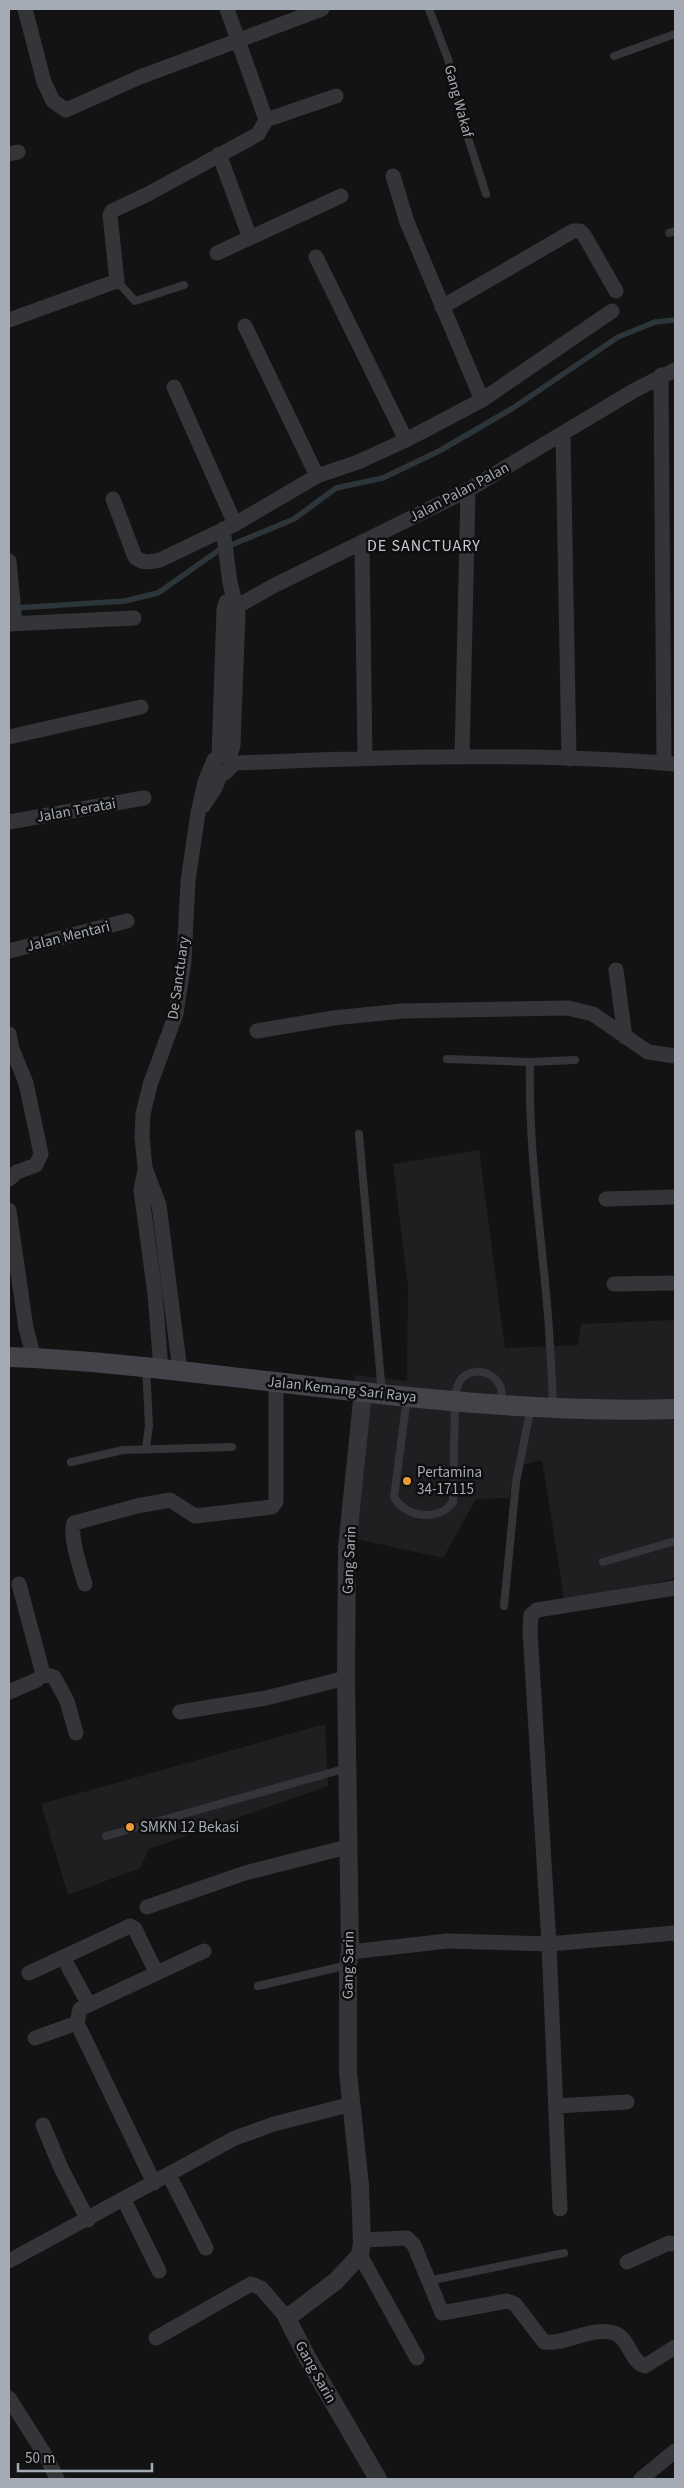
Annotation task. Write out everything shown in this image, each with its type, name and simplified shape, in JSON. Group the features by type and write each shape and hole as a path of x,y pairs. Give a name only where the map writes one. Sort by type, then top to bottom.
{"main road":[{"name":"Jalan Kemang Sari Raya","path":"9,1357 162,1369 372,1393 554,1409 675,1409"}],"street":[{"path":"25,9 44,82 53,101 66,110 140,77 322,9"},
{"path":"227,9 266,120"},
{"path":"9,320 117,280 110,215 112,210 148,194 258,134 266,120 336,96"},
{"path":"219,154 250,238"},
{"path":"393,176 407,222 482,400"},
{"path":"217,252 341,196"},
{"path":"442,307 573,231 580,231 584,235 616,291"},
{"path":"316,257 406,440"},
{"path":"113,499 134,555 141,562 160,560 230,526 317,476 358,462 406,440 482,400 612,311"},
{"path":"245,326 317,476"},
{"path":"174,388 230,526 226,546 231,608 233,745 226,764 365,758 462,757 569,759 670,764 668,373"},
{"name":"Jalan Palan Palan","path":"231,608 468,490 668,373"},
{"path":"563,434 569,759"},
{"path":"462,757 468,490"},
{"path":"362,544 365,758"},
{"path":"9,561 12,616 134,618"},
{"path":"9,737 141,707"},
{"name":"De Sanctuary","path":"162,1369 159,1205 145,1168 142,1136 143,1114 150,1085 176,1014 184,961 188,880 198,813 205,782 226,764"},
{"name":"Jalan Teratai","path":"9,822 144,798"},
{"name":"Jalan Mentari","path":"9,951 127,921"},
{"path":"616,970 625,1038"},
{"path":"258,1030 334,1018 403,1011 568,1008 593,1014 625,1038 648,1052 675,1056"},
{"path":"9,1034 12,1049 26,1083 41,1154 36,1165 17,1172 9,1179"},
{"path":"606,1199 675,1197"},
{"path":"9,1210 26,1328 34,1358"},
{"path":"614,1284 675,1283"},
{"path":"84,1584 75,1547 72,1527 74,1523 137,1506 170,1500 195,1516 272,1507 276,1502 276,1382"},
{"name":"Gang Sarin","path":"361,2247 360,2186 348,2072 349,1958 346,1678 348,1548 372,1393"},
{"path":"18,1584 43,1674"},
{"path":"560,2209 549,1944 531,1641 532,1615 537,1610 675,1588"},
{"path":"9,1692 37,1680 43,1674"},
{"path":"43,1674 54,1677 66,1701 76,1733"},
{"path":"180,1712 266,1698 346,1678"},
{"path":"147,1908 198,1887 245,1872 347,1847"},
{"path":"29,1973 130,1926 135,1930 156,1972"},
{"path":"349,1958 447,1941 549,1944 675,1932"},
{"path":"154,2183 77,2024 80,2009 204,1951"},
{"path":"63,1958 89,2005"},
{"path":"35,2038 77,2024"},
{"path":"556,2106 627,2102"},
{"path":"9,2261 88,2220 235,2138 274,2124 352,2104"},
{"path":"43,2125 61,2168 88,2220"},
{"path":"169,2175 206,2248"},
{"path":"124,2200 159,2271"},
{"path":"156,2338 251,2284 260,2288 287,2318 336,2282 361,2247 407,2238 414,2244 442,2314 507,2300 516,2304 544,2342 604,2332 615,2333 622,2339 639,2363 645,2366 675,2347"},
{"path":"627,2262 669,2243 675,2244"},
{"path":"361,2247 417,2358"},
{"name":"Gang Sarin","path":"287,2318 308,2359 378,2479"},
{"path":"9,2398 47,2458 57,2479"},
{"path":"641,2479 675,2452"}],"lane":[{"name":"Gang Wakaf","path":"429,9 448,59 462,119 486,194"},
{"path":"614,56 675,34"},
{"path":"117,280 134,301 184,285"},
{"path":"446,1059 530,1062 575,1060"},
{"path":"530,1062 531,1123 548,1314 554,1409"},
{"path":"359,1134 372,1393"},
{"path":"146,1448 149,1425 162,1369"},
{"path":"407,1396 394,1497 405,1510 427,1515 439,1514 447,1510 453,1502 455,1400 456,1388 460,1380 470,1373 482,1371 492,1375 501,1386 503,1404"},
{"path":"504,1606 516,1482 531,1407"},
{"path":"71,1462 123,1450 232,1447"},
{"path":"603,1562 675,1541"},
{"path":"106,1836 346,1768"},
{"path":"258,1986 349,1958"},
{"path":"428,2281 564,2252"}],"shaded area":[{"path":"479,1150 505,1348 578,1345 581,1324 675,1320 675,1578 565,1604 542,1460 515,1467 509,1498 476,1499 443,1558 342,1536 355,1375 407,1381 408,1287 393,1164"},
{"name":"SMKN 12 Bekasi","path":"325,1724 328,1786 149,1849 140,1868 68,1895 41,1804"}],"waterway":[{"path":"15,608 125,601 158,593 219,550 294,519 336,488 383,478 441,450 513,408 618,337 655,322 675,320"}],"place":[{"name":"Pertamina 34-17115","path":"407,1481"},
{"name":"SMKN 12 Bekasi","path":"130,1827"}],"district":[{"name":"DE SANCTUARY","path":"424,545"}]}
